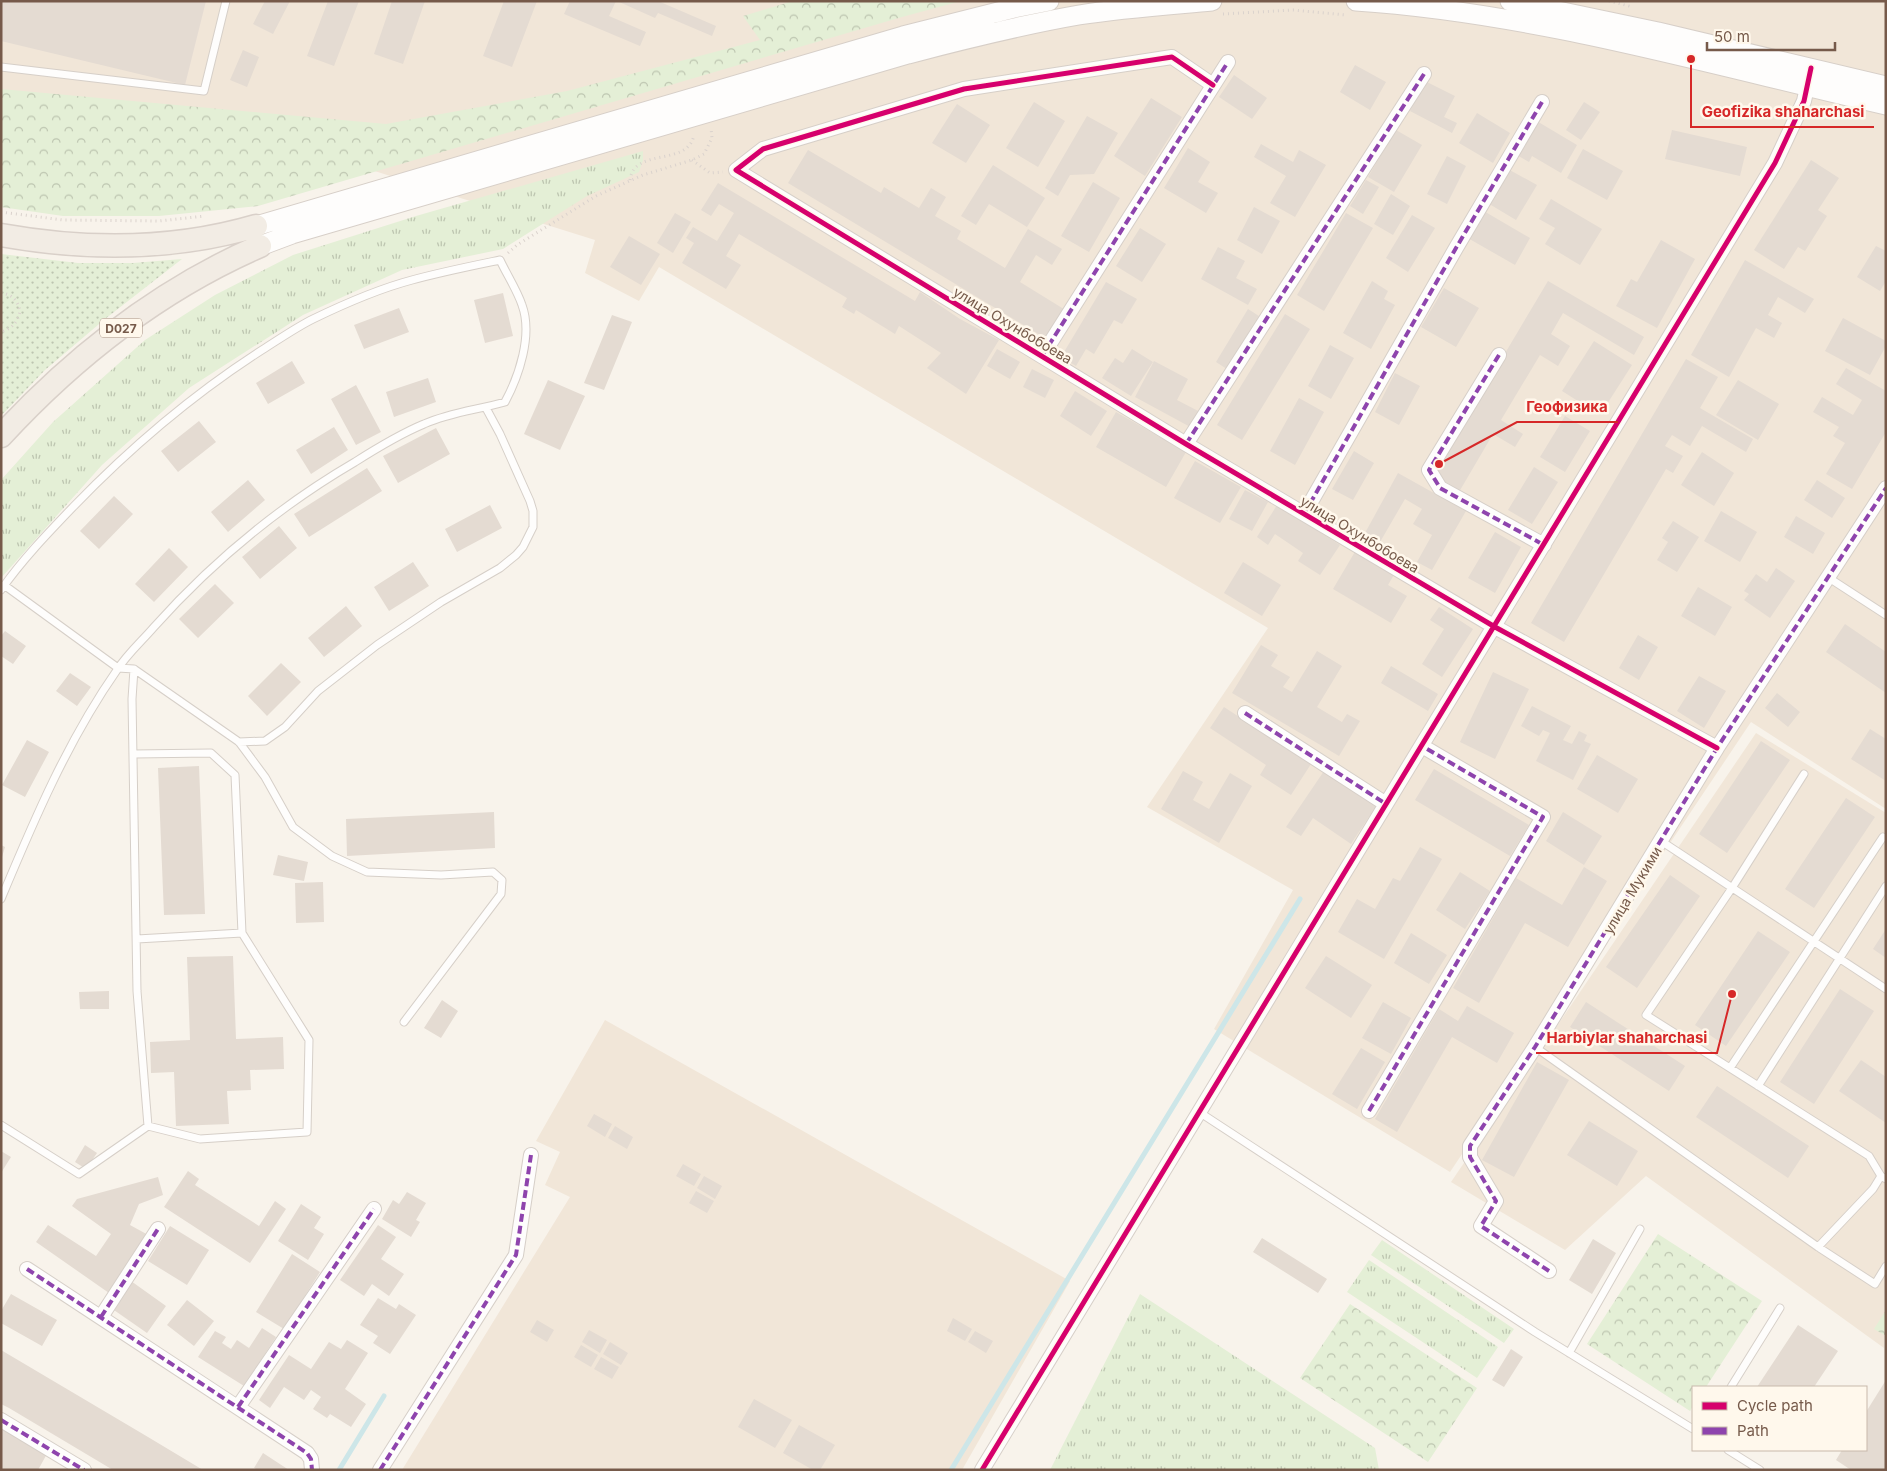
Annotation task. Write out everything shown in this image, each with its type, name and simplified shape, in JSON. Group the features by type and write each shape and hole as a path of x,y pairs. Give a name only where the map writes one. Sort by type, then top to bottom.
{"highway":[{"name":"D027","path":"1,235 62,243 113,245 158,244 225,235 258,236"},
{"name":"D027","path":"1,436 20,415 57,381 130,320 193,278 229,259 258,236"}],"main road":[{"name":"D027","path":"258,236 903,36 977,16 1048,1"},
{"path":"1510,1 1580,15 1886,86"},
{"name":"D027","path":"258,236 292,234 908,54 1014,27 1118,6 1174,3 1214,8"},
{"path":"1352,8 1436,8 1514,20 1886,105"}],"street":[{"path":"736,170 763,149 964,89 1172,57 1213,85"},
{"path":"1042,356 1228,62"},
{"path":"982,1470 1775,163 1804,101 1811,68"},
{"path":"1186,444 1424,74"},
{"path":"1304,514 1542,102"},
{"name":"улица Охунбобоева","path":"736,170 1186,444 1495,627 1718,748"},
{"path":"1499,356 1429,470 1440,488 1544,545"},
{"name":"улица Мукими","path":"1549,1271 1482,1226 1496,1201 1470,1157 1470,1146 1535,1048 1718,748 1884,496"},
{"path":"1245,713 1386,804"},
{"path":"1369,1112 1543,818 1422,746"},
{"path":"380,1470 516,1255 531,1155"},
{"path":"238,1408 374,1209"},
{"path":"101,1317 158,1229"},
{"path":"27,1269 307,1453 311,1459 312,1470"},
{"path":"1,1420 84,1470"}],"lane":[{"path":"1,67 204,91 226,1"},
{"path":"1,899 38,810 84,723 118,668 172,608 221,558 285,506 376,449 424,424 456,412 486,408 504,402 515,383 527,338 523,307 500,260 411,280 362,298 313,319 253,356 195,396 107,472 53,528 3,588 118,668 134,669 239,742 265,777 293,827 332,856 367,872 441,875 493,872 502,880 501,894 404,1022"},
{"path":"239,742 265,741 285,727 318,692 378,645 442,602 500,568 523,547 533,527 533,511 500,434 486,408"},
{"path":"1829,578 1886,615"},
{"path":"134,669 132,699 137,990 148,1126"},
{"path":"1,1125 79,1174 148,1126 200,1139 307,1132 309,1040 242,933 235,776 210,753 134,754"},
{"path":"1804,774 1732,888 1646,1015 1869,1156 1883,1178 1818,1246"},
{"path":"1730,1068 1883,838"},
{"path":"1661,841 1886,989"},
{"path":"1758,1086 1886,886"},
{"path":"137,939 242,933"},
{"path":"1535,1048 1875,1284 1886,1266"},
{"path":"1198,1112 1569,1353 1692,1428"},
{"path":"1569,1353 1640,1229"},
{"path":"1732,1386 1780,1308"},
{"path":"1730,1451 1760,1470"}],"path":[{"path":"1214,8 1293,10 1352,8"},
{"path":"500,260 517,245 596,196 630,181 692,160 704,154 712,138 711,125"},
{"path":"630,181 631,174 639,164 686,150 693,141 695,129"},
{"path":"692,160 710,172 736,170"},
{"path":"1,212 63,220 159,221 206,216"},
{"path":"1,293 10,295 15,299 20,312 12,328 1,332"}],"shaded area":[{"path":"1,1 1886,1 1886,809 1751,722 1450,1172 1214,1029 1293,890 1147,807 1268,628 659,267 639,301 585,273 595,240 298,147 1,115"},
{"path":"1756,733 1886,813 1884,1348 1646,1176 1565,1250 1451,1182"},
{"path":"605,1020 1070,1281 962,1470 402,1470 570,1197 545,1185 560,1152 536,1141"}],"green space":[{"path":"793,1 961,1 258,206 159,216 63,216 1,207 1,89 386,124 567,91 760,40 743,16"},
{"path":"643,151 643,160 639,172 587,196 503,249 402,270 303,315 189,388 102,465 1,578 1,480 53,422 145,340 215,295 293,255 416,216"},
{"path":"1,254 78,263 133,263 182,259 105,319 45,370 1,416"},
{"path":"1658,1234 1762,1301 1707,1386 1692,1386 1692,1408 1690,1411 1587,1344"},
{"path":"1382,1240 1514,1329 1504,1343 1371,1255"},
{"path":"1369,1260 1498,1347 1477,1378 1347,1292"},
{"path":"1140,1294 1375,1448 1379,1470 1050,1470"},
{"path":"1350,1304 1477,1388 1428,1462 1300,1378"},
{"path":"1886,1310 1886,1336 1874,1329"}],"building":[{"path":"1,1 206,1 185,85 1,41"},
{"path":"265,1 290,1 273,34 253,24"},
{"path":"328,1 359,1 334,66 307,56"},
{"path":"392,1 425,1 403,64 374,54"},
{"path":"504,1 537,1 512,67 483,56"},
{"path":"570,1 616,1 609,16 646,32 640,46 564,14"},
{"path":"617,1 658,1 716,26 712,36 658,13 655,18"},
{"path":"243,50 259,57 247,87 230,80"},
{"path":"1355,65 1386,82 1370,110 1340,92"},
{"path":"1234,75 1267,98 1252,119 1219,97"},
{"path":"1425,81 1455,96 1444,117 1457,123 1452,133 1410,111"},
{"path":"1151,98 1182,117 1145,176 1114,156"},
{"path":"1034,102 1065,121 1038,167 1006,148"},
{"path":"1584,102 1600,112 1581,140 1566,130"},
{"path":"957,104 990,125 966,163 932,143"},
{"path":"1477,113 1510,133 1493,163 1459,143"},
{"path":"1087,116 1118,133 1094,174 1070,175 1058,196 1045,188"},
{"path":"1535,120 1577,145 1561,173 1532,156 1529,162 1515,154"},
{"path":"1396,130 1422,145 1394,192 1368,177"},
{"path":"1672,130 1747,147 1740,176 1665,159"},
{"path":"1261,144 1293,162 1299,150 1326,165 1295,217 1270,203 1286,176 1254,157"},
{"path":"1188,148 1210,162 1198,182 1218,193 1206,213 1164,188"},
{"path":"1583,149 1623,171 1607,200 1567,178"},
{"path":"808,150 881,193 884,187 919,208 931,188 946,197 935,216 961,231 957,239 1005,268 1028,229 1062,249 1052,265 1036,255 1020,282 1067,311 1050,341 788,183"},
{"path":"1447,156 1466,166 1447,204 1427,194"},
{"path":"1811,160 1839,178 1818,210 1827,216 1805,251 1798,247 1784,269 1754,250"},
{"path":"993,165 1045,198 1027,227 989,204 976,225 961,216"},
{"path":"1506,168 1537,185 1516,220 1486,202"},
{"path":"1366,180 1379,187 1363,214 1350,206"},
{"path":"1093,182 1120,198 1089,252 1061,236"},
{"path":"718,183 915,301 920,292 960,319 999,340 966,394 927,368 941,353 899,326 895,334 856,310 854,314 842,307 847,298 739,234 726,256 741,265 726,289 682,263 694,243 686,238 693,227 717,241 734,213 719,204 711,216 701,210"},
{"path":"1391,194 1410,206 1393,235 1374,224"},
{"path":"1551,199 1602,229 1580,265 1545,244 1555,228 1539,219"},
{"path":"1254,207 1280,221 1262,254 1237,240"},
{"path":"1482,210 1530,238 1515,265 1466,237"},
{"path":"675,213 691,222 673,253 657,243"},
{"path":"1346,213 1373,228 1324,311 1297,295"},
{"path":"1412,215 1435,228 1408,272 1386,258"},
{"path":"1140,228 1166,244 1142,282 1116,266"},
{"path":"629,236 660,254 641,285 610,267"},
{"path":"1661,240 1695,259 1657,328 1616,306 1631,279 1637,282"},
{"path":"1876,246 1886,251 1886,281 1880,291 1857,277"},
{"path":"1218,247 1245,261 1236,278 1257,289 1248,305 1201,279"},
{"path":"1745,260 1814,299 1805,313 1778,297 1768,315 1782,323 1774,338 1756,328 1729,377 1691,355"},
{"path":"1372,281 1388,291 1384,299 1395,305 1371,349 1343,333"},
{"path":"1548,281 1644,337 1634,355 1563,313 1551,334 1570,346 1558,366 1540,355 1501,420 1523,434 1515,447 1493,434 1459,492 1432,476"},
{"path":"1106,282 1137,299 1122,324 1114,320 1094,354 1086,349 1076,366 1061,357"},
{"path":"1444,288 1479,308 1456,347 1421,327"},
{"path":"503,293 513,336 485,343 474,300"},
{"path":"399,308 409,332 364,349 354,325"},
{"path":"1248,309 1262,318 1230,371 1216,362"},
{"path":"1285,314 1310,329 1242,440 1217,425"},
{"path":"612,315 632,322 604,390 584,383"},
{"path":"1843,318 1886,341 1886,346 1870,375 1825,351"},
{"path":"1594,341 1632,365 1600,415 1562,391"},
{"path":"1330,345 1354,358 1331,399 1308,386"},
{"path":"997,349 1020,362 1010,379 987,366"},
{"path":"1132,349 1153,362 1131,396 1102,378 1115,358 1123,363"},
{"path":"1686,359 1718,377 1700,408 1753,439 1746,452 1702,426 1690,446 1672,435 1665,446 1683,456 1673,473 1666,469 1564,642 1531,623"},
{"path":"292,361 305,383 268,404 256,383"},
{"path":"1154,361 1188,379 1177,400 1202,413 1194,429 1135,397"},
{"path":"1846,368 1886,391 1886,432 1852,489 1826,474 1845,443 1833,436 1839,427 1813,412 1822,397 1853,415 1862,400 1836,384"},
{"path":"1032,369 1054,380 1045,398 1023,387"},
{"path":"1395,373 1420,386 1399,425 1375,412"},
{"path":"428,378 436,402 394,417 386,392"},
{"path":"548,380 585,396 560,450 524,434"},
{"path":"1738,380 1779,404 1758,440 1716,415"},
{"path":"356,385 381,432 356,445 331,399"},
{"path":"1075,391 1107,411 1091,436 1060,416"},
{"path":"1299,398 1324,412 1295,465 1270,451"},
{"path":"1116,412 1186,452 1166,487 1096,447"},
{"path":"1565,416 1590,431 1565,472 1540,457"},
{"path":"199,421 216,442 178,472 161,451"},
{"path":"334,427 348,450 311,474 296,450"},
{"path":"436,428 450,454 398,483 383,456"},
{"path":"1354,451 1374,463 1353,500 1332,489"},
{"path":"1702,452 1734,473 1714,506 1681,485"},
{"path":"1195,461 1241,487 1220,523 1174,498"},
{"path":"1534,467 1558,482 1532,524 1508,510"},
{"path":"367,468 382,491 309,537 294,514"},
{"path":"1398,473 1466,511 1432,570 1417,562 1432,535 1413,524 1422,509 1405,499 1380,542 1365,533"},
{"path":"248,480 265,500 228,532 211,512"},
{"path":"1817,480 1845,498 1832,518 1804,500"},
{"path":"1245,490 1268,502 1252,531 1229,519"},
{"path":"114,496 133,514 99,549 80,531"},
{"path":"490,505 502,528 457,552 445,529"},
{"path":"1277,505 1340,545 1320,575 1298,561 1303,553 1275,534 1268,545 1257,537"},
{"path":"1721,511 1757,532 1740,562 1704,541"},
{"path":"1796,516 1825,533 1813,554 1784,537"},
{"path":"1673,521 1699,537 1677,572 1657,560 1668,542 1662,538"},
{"path":"279,526 297,548 260,579 242,557"},
{"path":"1495,532 1521,547 1495,593 1468,578"},
{"path":"169,548 188,567 154,602 135,584"},
{"path":"1356,550 1395,573 1388,585 1407,596 1391,623 1333,589"},
{"path":"413,562 429,586 389,611 374,587"},
{"path":"1243,562 1281,585 1262,616 1224,593"},
{"path":"1776,568 1795,581 1770,618 1744,600 1749,594 1744,591 1756,574 1767,582"},
{"path":"215,584 234,603 198,638 179,619"},
{"path":"1698,587 1732,607 1715,636 1681,616"},
{"path":"346,606 362,626 324,657 308,638"},
{"path":"1439,607 1473,629 1442,677 1422,664 1444,629 1430,620"},
{"path":"1845,624 1886,652 1886,693 1826,652"},
{"path":"5,631 26,646 13,664 1,656 1,636"},
{"path":"1638,635 1658,647 1639,680 1619,668"},
{"path":"1261,645 1278,655 1271,666 1290,677 1283,687 1292,692 1317,651 1342,666 1317,707 1342,722 1347,714 1360,721 1339,756 1232,693"},
{"path":"281,663 301,682 267,716 248,696"},
{"path":"1391,666 1438,694 1428,711 1381,683"},
{"path":"1493,672 1529,689 1495,759 1460,742"},
{"path":"70,673 91,687 77,706 56,691"},
{"path":"1699,676 1726,691 1704,728 1677,711"},
{"path":"1777,693 1800,712 1788,727 1765,708"},
{"path":"1532,706 1571,726 1563,740 1572,744 1579,731 1587,735 1584,741 1591,744 1573,780 1536,761 1550,733 1543,730 1539,736 1521,726"},
{"path":"1224,707 1311,764 1291,795 1260,775 1266,765 1210,728"},
{"path":"1870,729 1886,739 1886,781 1851,759"},
{"path":"27,740 49,752 25,797 2,785"},
{"path":"1761,741 1790,760 1727,853 1699,834"},
{"path":"1597,755 1638,779 1618,813 1577,789"},
{"path":"199,766 205,914 164,915 158,768"},
{"path":"1434,769 1529,825 1510,856 1415,800"},
{"path":"1183,771 1203,782 1193,800 1209,809 1230,773 1252,786 1219,843 1161,809"},
{"path":"1324,771 1376,806 1351,844 1313,818 1301,836 1286,827"},
{"path":"1846,798 1875,817 1814,908 1785,889"},
{"path":"494,812 495,848 347,856 346,819"},
{"path":"1563,812 1602,836 1584,865 1546,841"},
{"path":"1,845 5,847 2,857 1,857"},
{"path":"1420,847 1442,859 1384,959 1338,932 1357,899 1375,909 1393,878 1400,881"},
{"path":"278,855 308,862 304,881 273,875"},
{"path":"1584,867 1607,881 1568,947 1525,923 1479,1003 1453,988 1516,878 1562,905"},
{"path":"1460,872 1490,891 1465,929 1436,910"},
{"path":"1670,875 1700,896 1637,988 1606,967"},
{"path":"323,882 324,922 296,923 295,883"},
{"path":"1886,929 1886,958 1873,949"},
{"path":"1758,931 1790,952 1726,1046 1695,1025"},
{"path":"1411,933 1447,955 1429,984 1394,963"},
{"path":"233,956 236,1039 283,1037 284,1069 250,1070 251,1090 227,1091 229,1124 176,1126 174,1072 151,1073 150,1042 190,1040 187,957"},
{"path":"1326,956 1372,985 1351,1018 1305,988"},
{"path":"1840,989 1874,1011 1814,1104 1780,1082"},
{"path":"109,991 109,1009 80,1009 79,992"},
{"path":"442,1000 458,1011 441,1038 424,1028"},
{"path":"1383,1002 1411,1018 1391,1054 1362,1038"},
{"path":"1586,1002 1685,1066 1669,1091 1570,1027"},
{"path":"1467,1006 1514,1033 1497,1063 1452,1037 1397,1132 1375,1119 1439,1009 1458,1021"},
{"path":"1361,1048 1385,1062 1357,1109 1332,1094"},
{"path":"1861,1060 1886,1077 1886,1123 1839,1091"},
{"path":"1537,1062 1569,1080 1514,1177 1482,1160"},
{"path":"1717,1086 1809,1146 1788,1178 1696,1117"},
{"path":"594,1114 612,1124 605,1137 587,1126"},
{"path":"1589,1121 1638,1151 1617,1186 1567,1155"},
{"path":"615,1126 633,1137 627,1149 608,1138"},
{"path":"85,1145 97,1153 86,1169 75,1162"},
{"path":"1,1151 11,1157 1,1173"},
{"path":"683,1164 701,1174 694,1186 676,1176"},
{"path":"188,1171 199,1179 195,1185 259,1226 275,1201 286,1209 250,1263 164,1207"},
{"path":"704,1176 722,1186 715,1199 697,1188"},
{"path":"158,1177 163,1195 139,1204 130,1225 150,1236 109,1293 36,1242 48,1225 96,1256 111,1234 72,1206 77,1199"},
{"path":"696,1191 714,1201 707,1213 689,1203"},
{"path":"407,1192 426,1203 416,1220 420,1222 411,1237 382,1219 393,1200 399,1204"},
{"path":"301,1204 321,1217 314,1228 324,1234 308,1260 278,1241"},
{"path":"378,1225 396,1237 381,1259 404,1274 389,1296 372,1284 364,1296 340,1280"},
{"path":"170,1226 209,1250 187,1285 148,1261"},
{"path":"1262,1238 1327,1279 1318,1293 1253,1252"},
{"path":"1593,1239 1616,1253 1592,1294 1569,1280"},
{"path":"292,1254 320,1272 284,1329 256,1312"},
{"path":"131,1281 166,1306 147,1333 111,1308"},
{"path":"11,1294 57,1320 42,1346 1,1323 1,1311"},
{"path":"378,1298 396,1309 399,1304 416,1315 390,1354 373,1343 378,1336 360,1325"},
{"path":"187,1300 214,1321 194,1346 167,1325"},
{"path":"953,1318 972,1329 965,1341 947,1331"},
{"path":"537,1320 554,1330 547,1342 530,1332"},
{"path":"1798,1325 1838,1351 1815,1386 1758,1386"},
{"path":"262,1328 276,1337 244,1386 198,1357 215,1331 226,1337 222,1343 231,1349 237,1340 249,1348"},
{"path":"589,1330 607,1340 600,1353 582,1342"},
{"path":"975,1331 993,1341 986,1353 968,1342"},
{"path":"347,1340 368,1353 345,1389 366,1404 351,1427 330,1414 327,1418 313,1409 321,1397 311,1390 304,1400 284,1387 270,1408 259,1400 289,1355 311,1369 329,1342 341,1349"},
{"path":"610,1342 628,1353 621,1365 603,1354"},
{"path":"581,1345 598,1355 591,1367 574,1357"},
{"path":"1511,1349 1523,1357 1504,1387 1492,1380"},
{"path":"1,1350 203,1470 113,1470 1,1404"},
{"path":"601,1357 619,1367 612,1379 594,1369"},
{"path":"1886,1380 1886,1470 1851,1470 1836,1460 1841,1451 1867,1451 1867,1410"},
{"path":"754,1399 792,1420 775,1448 738,1427"},
{"path":"1,1425 48,1452 38,1470 1,1470"},
{"path":"799,1425 835,1445 820,1470 813,1470 783,1453"},
{"path":"263,1453 289,1470 258,1470 254,1468"}],"waterway":[{"path":"951,1470 1300,899"},
{"path":"339,1470 384,1396"}],"marked path":[{"path":"1042,356 1228,62"},
{"path":"1186,444 1424,74"},
{"path":"1304,514 1542,102"},
{"path":"1499,355 1429,470 1440,488 1544,545"},
{"path":"1549,1271 1481,1226 1496,1201 1470,1157 1470,1146 1535,1047 1717,748 1886,488"},
{"path":"1245,713 1386,804"},
{"path":"1369,1111 1543,817 1422,746"},
{"path":"380,1470 516,1255 531,1155"},
{"path":"238,1407 374,1209"},
{"path":"101,1317 158,1229"},
{"path":"27,1269 307,1453 311,1459 312,1470"},
{"path":"1,1420 84,1470"}],"cycle path":[{"path":"1213,85 1172,57 964,89 763,149 736,170 1186,444 1495,627 1717,748"},
{"path":"982,1470 1775,163 1804,101 1811,68"}],"place":[{"name":"Geofizika shaharchasi","path":"1691,59"},
{"name":"Геофизика","path":"1439,464"},
{"name":"Harbiylar shaharchasi","path":"1732,994"}]}
